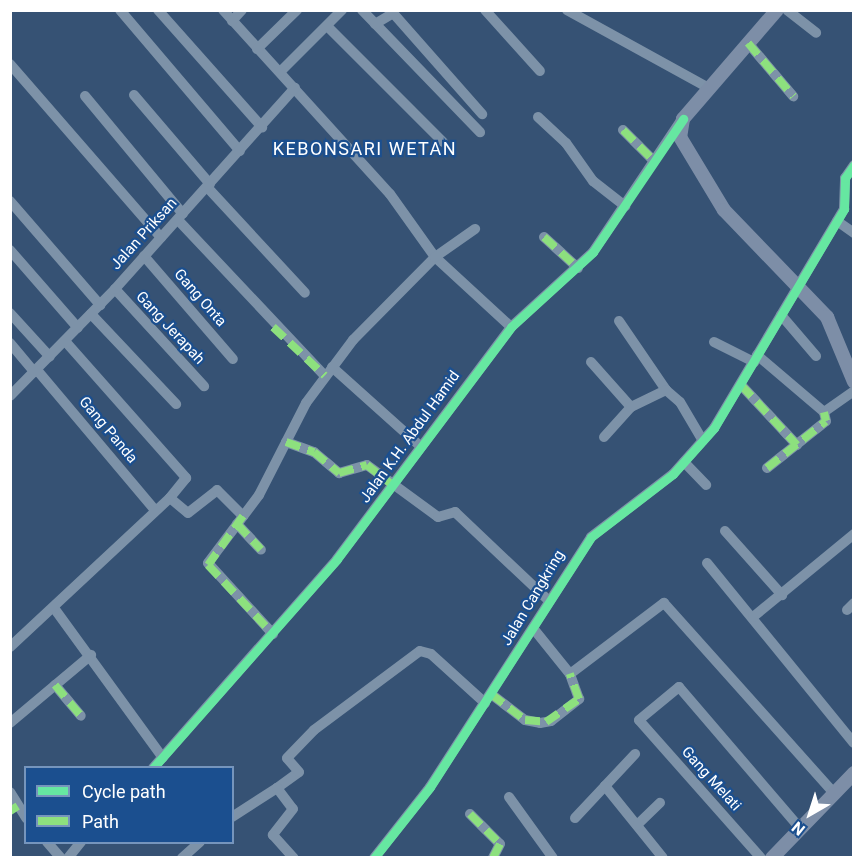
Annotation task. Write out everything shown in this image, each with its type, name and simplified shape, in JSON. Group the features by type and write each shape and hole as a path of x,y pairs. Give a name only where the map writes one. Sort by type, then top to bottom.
{"main road":[{"path":"777,10 683,118 685,149 724,210 827,317 854,382"},
{"path":"772,858 854,773"}],"street":[{"path":"120,10 240,151"},
{"path":"158,10 262,127"},
{"path":"223,10 390,194 435,257 511,327"},
{"path":"232,21 242,10"},
{"path":"257,49 297,10"},
{"path":"279,72 342,10"},
{"path":"362,10 480,132"},
{"path":"485,10 540,71"},
{"path":"567,10 709,88"},
{"path":"787,10 816,33"},
{"path":"375,24 393,13 482,114"},
{"path":"327,26 443,142"},
{"path":"748,43 793,96"},
{"path":"10,64 161,238"},
{"name":"Jalan Priksan","path":"10,396 115,289 295,88"},
{"path":"134,95 209,185 305,293"},
{"path":"85,96 181,217 328,372 420,446"},
{"path":"538,117 566,143 593,182 625,206"},
{"name":"Jalan K.H. Abdul Hamid","path":"155,766 273,634 393,485 511,327 578,268 625,206 653,160 683,118"},
{"path":"622,130 653,160"},
{"path":"663,146 685,149"},
{"name":"Jalan Cangkring","path":"374,858 488,699 548,600 601,526 684,462 703,441 741,385 781,315 795,284 837,221 847,197 845,178 854,165"},
{"path":"10,201 100,305"},
{"path":"837,221 854,233"},
{"path":"273,634 208,565 240,520 328,372 435,257 475,229"},
{"path":"544,237 578,268"},
{"path":"10,250 78,328"},
{"name":"Gang Onta","path":"144,256 233,359"},
{"name":"Gang Jerapah","path":"115,289 204,386"},
{"path":"10,313 50,357"},
{"path":"91,314 176,404"},
{"path":"781,315 816,356"},
{"path":"618,321 666,390 680,402 703,441"},
{"path":"10,646 54,608 170,498 186,478 65,341"},
{"path":"714,342 756,359 824,412 826,421 767,468"},
{"name":"Gang Panda","path":"10,343 155,510"},
{"path":"591,362 631,407"},
{"path":"741,385 797,444"},
{"path":"604,437 631,407 666,390"},
{"path":"824,412 854,391"},
{"path":"286,442 314,452 339,473 364,464 438,517 456,512 548,600"},
{"path":"684,462 706,485"},
{"path":"170,498 188,513 217,490 261,550"},
{"path":"725,531 782,595"},
{"path":"753,617 854,534"},
{"path":"707,563 854,743"},
{"path":"570,674 664,603 834,793"},
{"path":"54,608 91,655 163,758"},
{"path":"234,816 299,772 287,758 332,714 420,651 431,654 488,699 525,720 546,722 579,699 570,674 532,628"},
{"path":"10,723 91,655"},
{"path":"55,685 81,716"},
{"name":"Gang Melati","path":"761,858 639,720 679,687 800,828"},
{"path":"575,818 635,754"},
{"path":"604,786 663,858"},
{"path":"277,788 293,809 273,835 294,858"},
{"path":"10,792 14,808"},
{"path":"509,797 550,856"},
{"path":"637,825 660,803"},
{"path":"470,814 500,844 493,858"},
{"path":"48,844 61,858"},
{"path":"68,858 80,844"},
{"path":"182,858 199,844"}],"marked path":[{"path":"748,43 793,96"},
{"path":"623,130 653,160"},
{"path":"544,237 578,268"},
{"path":"273,327 325,376"},
{"path":"741,385 797,445"},
{"path":"767,468 826,421 824,412"},
{"path":"286,442 314,452 339,473 367,465 393,485"},
{"path":"243,516 208,565 273,634"},
{"path":"237,524 261,550"},
{"path":"491,694 525,720 546,722 579,699 570,674"},
{"path":"55,685 81,716"},
{"path":"10,811 18,806"},
{"path":"470,814 500,844 493,858"}],"cycle path":[{"path":"155,766 337,559 511,327 593,252 683,119"},
{"path":"374,858 430,787 591,537 673,474 714,428 844,209 845,178 854,165"}],"district":[{"name":"KEBONSARI WETAN","path":"365,149"}]}
